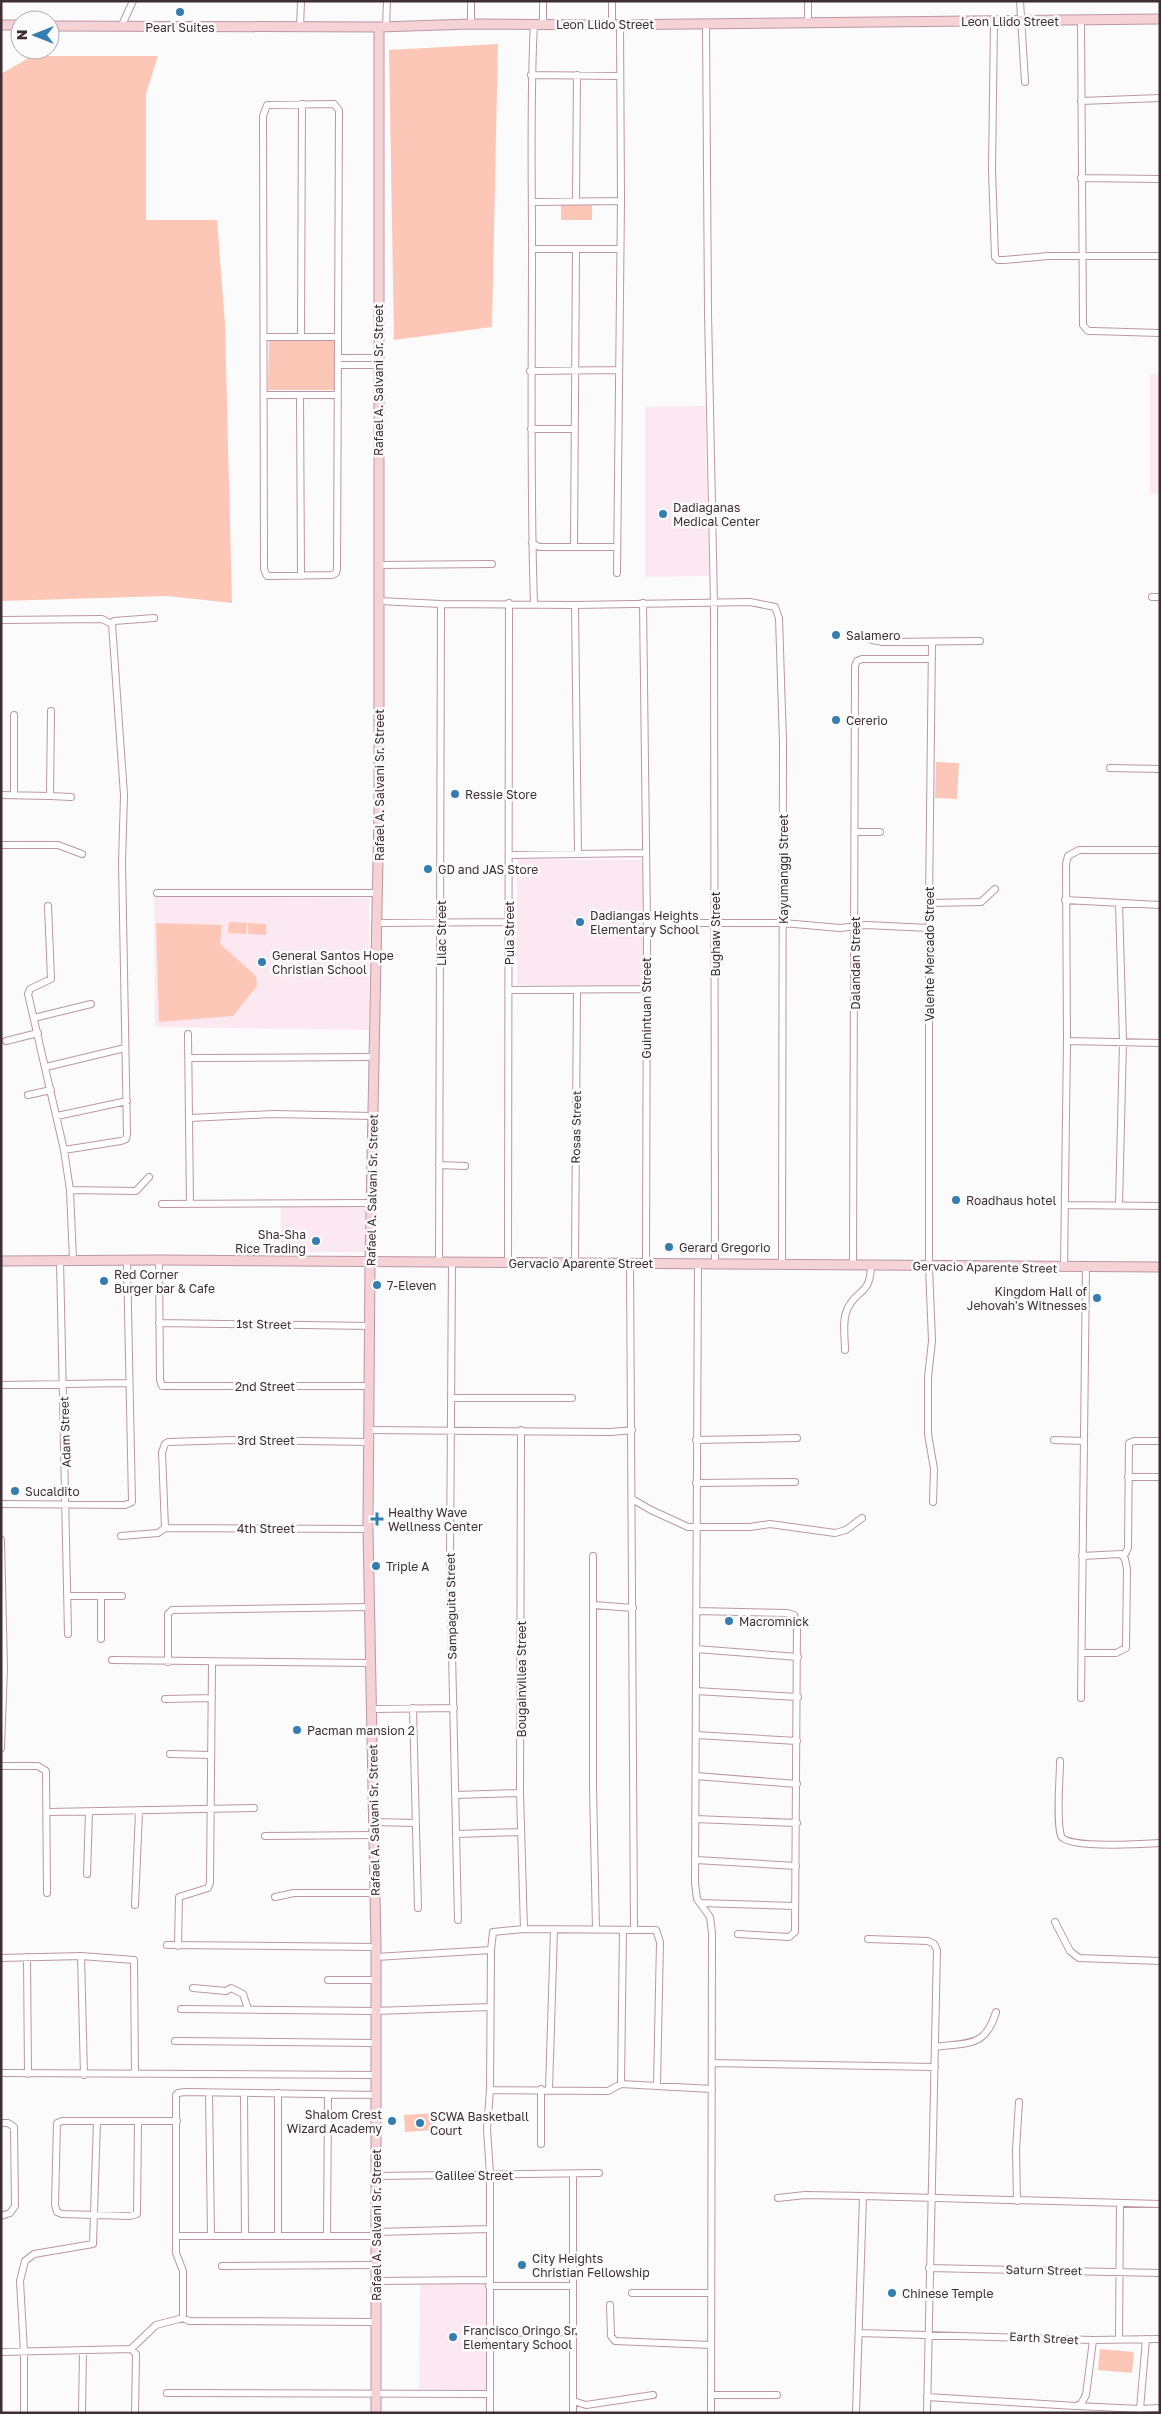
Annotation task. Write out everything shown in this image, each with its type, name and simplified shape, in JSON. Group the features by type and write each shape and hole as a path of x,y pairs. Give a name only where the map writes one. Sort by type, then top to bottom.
{"street":[{"path":"122,27 133,1"},
{"path":"300,28 301,1"},
{"path":"383,27 387,1"},
{"path":"471,1 471,24"},
{"path":"534,604 530,429 531,75 543,1"},
{"path":"612,1 616,24 620,76 621,202 617,573"},
{"path":"808,1 808,23"},
{"path":"1020,1 1025,82"},
{"name":"Leon Llido Street","path":"60,26 300,28 538,23 706,24 1160,19"},
{"path":"1081,20 1082,317 1085,328 1093,331 1160,333"},
{"path":"994,21 992,170 995,257 998,260 1004,260 1048,256 1160,256"},
{"name":"Bughaw Street","path":"706,24 708,313 714,604 715,1264"},
{"name":"Rafael A. Salvani Sr. Street","path":"376,2413 376,1952 368,1529 370,1261 378,893 378,361 383,27"},
{"path":"531,75 620,76"},
{"path":"576,202 577,76"},
{"path":"1081,101 1160,98"},
{"path":"271,104 302,104 334,104 339,110 337,569 336,573 332,575 270,576 265,573 264,110 267,105 271,104"},
{"path":"301,337 302,104"},
{"path":"1081,178 1160,179"},
{"path":"532,202 621,202"},
{"path":"532,249 620,249"},
{"path":"574,547 576,249"},
{"path":"264,337 337,337"},
{"path":"338,361 378,361"},
{"path":"530,371 619,370"},
{"path":"265,395 337,395"},
{"path":"300,395 301,576"},
{"path":"530,429 575,429"},
{"path":"532,543 539,547 617,547"},
{"path":"378,565 492,564"},
{"path":"1152,597 1160,598"},
{"name":"Kayumanggi Street","path":"379,601 441,604 762,604 775,608 778,612 782,742 782,1265"},
{"name":"Pula Street","path":"508,1262 510,990 509,603"},
{"name":"Guinintuan Street","path":"643,603 647,923 646,1263"},
{"name":"Lilac Street","path":"439,1262 441,604"},
{"path":"575,605 578,854"},
{"path":"112,624 114,621 154,618"},
{"path":"1,620 102,619 112,624"},
{"path":"64,1150 126,1139 127,1101 122,862 124,795 112,624"},
{"path":"863,635 872,640 883,642 980,641"},
{"name":"Valente Mercado Street","path":"932,642 929,904 929,1267 932,1341 928,1377 928,1434 933,1457 934,1502"},
{"name":"Dalandan Street","path":"853,1266 856,927 855,666 857,660 932,659"},
{"path":"50,796 51,711"},
{"path":"14,716 14,795"},
{"path":"1110,768 1160,769"},
{"path":"1,795 71,797"},
{"path":"856,832 880,832"},
{"path":"1,845 58,844 82,854"},
{"path":"1064,1268 1067,1041 1066,864 1068,856 1073,851 1160,850"},
{"path":"509,855 646,853"},
{"path":"929,904 982,902 995,889"},
{"path":"157,893 378,893"},
{"path":"1065,900 1160,905"},
{"path":"1119,903 1123,1042 1119,1205"},
{"path":"48,906 52,975 49,982 28,991 64,1150 70,1190 74,1260"},
{"path":"377,923 510,922"},
{"path":"647,923 783,923 840,928 866,925 929,928"},
{"path":"510,990 646,989"},
{"name":"Rosas Street","path":"575,1262 577,991"},
{"path":"34,1018 91,1004"},
{"path":"6,1041 38,1033"},
{"path":"188,1034 190,1204"},
{"path":"1067,1041 1160,1043"},
{"path":"46,1067 125,1048"},
{"path":"189,1058 374,1057"},
{"path":"28,1095 51,1090"},
{"path":"57,1116 127,1101"},
{"path":"190,1118 273,1114 373,1116"},
{"path":"439,1165 465,1166"},
{"path":"70,1190 136,1191 149,1177"},
{"path":"162,1204 371,1203"},
{"path":"1065,1206 1160,1206"},
{"name":"Adam Street","path":"60,1260 67,1504 68,1634"},
{"path":"1,1504 125,1505 132,1502 133,1485 128,1384 127,1260"},
{"path":"158,1260 159,1323"},
{"name":"Gervacio Aparente Street","path":"1,1261 575,1262 1160,1268"},
{"name":"Sampaguita Street","path":"452,1262 450,1563 458,1920"},
{"path":"630,1263 634,1929"},
{"path":"698,1264 695,1819 696,1893 700,1903 708,1911 712,1924 712,2413"},
{"path":"845,1350 846,1312 853,1300 869,1284 871,1266"},
{"path":"1082,1698 1086,1267"},
{"name":"1st Street","path":"159,1323 370,1326"},
{"name":"2nd Street","path":"159,1323 160,1380 162,1386 369,1386"},
{"path":"1,1384 128,1384"},
{"path":"452,1398 572,1398"},
{"path":"369,1430 611,1432 632,1430"},
{"name":"Bougainvillea Street","path":"522,1430 520,1792 524,1929"},
{"path":"696,1440 797,1438"},
{"name":"3rd Street","path":"165,1528 162,1452 165,1444 216,1440 369,1442"},
{"path":"1054,1440 1083,1441"},
{"path":"1083,1653 1116,1653 1126,1648 1127,1569 1124,1556 1128,1548 1129,1443 1134,1441 1160,1441"},
{"path":"1128,1477 1160,1477"},
{"path":"696,1483 795,1482"},
{"path":"632,1499 683,1526 696,1528 750,1527 770,1524 835,1533 846,1530 862,1518"},
{"name":"4th Street","path":"121,1536 158,1533 165,1528 368,1529"},
{"path":"1,1540 4,1677 1,1748"},
{"path":"593,1556 593,1778 596,1930"},
{"path":"1082,1556 1124,1556"},
{"path":"68,1596 122,1596"},
{"path":"101,1596 101,1639"},
{"path":"594,1605 633,1608"},
{"path":"168,1662 168,1614 172,1610 369,1607"},
{"path":"696,1611 792,1614 797,1619 798,1698 795,1932 788,1937 738,1934"},
{"path":"696,1649 798,1657"},
{"path":"112,1660 212,1663 370,1663"},
{"path":"178,1946 179,1897 210,1886 212,1663"},
{"path":"696,1691 798,1698"},
{"path":"165,1699 212,1698"},
{"path":"413,1708 418,1908"},
{"path":"372,1709 454,1708"},
{"path":"696,1735 797,1741"},
{"path":"170,1754 211,1755"},
{"path":"1060,1761 1060,1824 1062,1837 1066,1841 1094,1844 1160,1843"},
{"path":"1,1766 38,1766 44,1769 47,1775 47,1893"},
{"path":"696,1776 797,1784"},
{"path":"456,1795 520,1792"},
{"path":"48,1812 139,1812 254,1808"},
{"path":"87,1874 89,1812"},
{"path":"135,1905 139,1812"},
{"path":"695,1819 797,1823"},
{"path":"374,1822 415,1823"},
{"path":"456,1834 521,1832"},
{"path":"265,1836 374,1835"},
{"path":"696,1860 796,1866"},
{"path":"276,1897 294,1893 375,1893"},
{"path":"700,1903 795,1906"},
{"path":"1055,1922 1070,1951 1079,1958 1160,1961"},
{"path":"490,2413 488,2229 490,2174 487,2129 490,2090 492,1934 495,1931 524,1929 623,1930 652,1928 659,1934 657,2086"},
{"path":"549,2089 554,1930"},
{"path":"622,2084 623,1930"},
{"path":"868,1939 928,1941 936,1947 936,2047 929,2268 927,2413"},
{"path":"167,1945 376,1952 491,1950"},
{"path":"81,1956 84,2075"},
{"path":"1,1958 81,1956 134,1960 135,2074"},
{"path":"27,1957 28,2074"},
{"path":"328,1980 376,1980"},
{"path":"193,1988 226,1991 231,1988 244,1994 248,2009"},
{"path":"180,2008 375,2011 490,2007"},
{"path":"936,2047 980,2040 991,2030 996,2012"},
{"path":"175,2041 375,2042"},
{"path":"712,2063 935,2067"},
{"path":"1,2073 84,2075 375,2075"},
{"path":"490,2090 608,2091 622,2084 712,2089"},
{"path":"540,2089 541,2144"},
{"path":"209,2093 211,2235"},
{"path":"244,2093 245,2235"},
{"path":"183,2318 183,2271 177,2259 177,2094 376,2095"},
{"path":"278,2094 278,2236"},
{"path":"327,2235 328,2095"},
{"path":"1017,2201 1016,2133 1020,2102"},
{"path":"138,2122 138,2212 130,2216 59,2214 55,2208 55,2129 59,2121 177,2121"},
{"path":"24,2413 24,2352 20,2281 24,2261 34,2254 93,2244 97,2122"},
{"path":"1,2123 8,2123 14,2128 15,2148 15,2206 10,2213 1,2216"},
{"name":"Galilee Street","path":"376,2176 599,2173"},
{"path":"573,2174 573,2413"},
{"path":"778,2198 805,2195 1160,2204"},
{"path":"856,2413 863,2196"},
{"path":"1119,2339 1120,2203"},
{"path":"177,2236 376,2234 488,2229"},
{"path":"222,2266 376,2265"},
{"name":"Saturn Street","path":"929,2268 1160,2273"},
{"path":"376,2281 573,2286"},
{"path":"632,2293 711,2293"},
{"path":"610,2305 611,2336 615,2341 711,2345"},
{"path":"1,2352 132,2349 156,2325 183,2318 189,2321 376,2322"},
{"name":"Earth Street","path":"858,2333 928,2333 1093,2340 1160,2339"},
{"path":"490,2340 573,2339"},
{"path":"1140,2408 1146,2339"},
{"path":"1076,2406 1081,2404 1086,2395 1093,2340"},
{"path":"132,2349 136,2354 135,2413"},
{"path":"82,2413 83,2350"},
{"path":"167,2392 490,2394"},
{"path":"573,2402 586,2405 653,2395"},
{"path":"711,2395 777,2395"},
{"path":"928,2397 1076,2406 1160,2408"}],"shaded area":[{"path":"498,44 492,327 394,340 389,50"},
{"path":"60,56 158,56 146,94 146,220 217,220 225,324 232,603 167,596 1,601 1,74 25,60 60,60"},
{"path":"561,204 592,204 592,220 561,220"},
{"path":"269,338 334,338 334,390 268,390"},
{"path":"1150,374 1160,374 1160,494 1150,494"},
{"path":"705,406 709,576 645,577 645,407"},
{"path":"936,762 959,763 957,799 935,798"},
{"name":"Dadiangas Heights Elementary School","path":"517,859 643,860 643,985 517,985"},
{"name":"General Santos Hope Christian School","path":"154,896 369,898 369,1030 155,1027"},
{"path":"229,922 247,923 246,934 228,933"},
{"path":"156,923 222,925 220,944 256,976 257,986 233,1016 159,1022"},
{"path":"248,923 266,924 266,935 248,934"},
{"path":"281,1206 365,1207 365,1252 281,1252"},
{"name":"SCWA Basketball Court","path":"435,2113 435,2130 405,2132 404,2115"},
{"name":"Francisco Oringo Sr. Elementary School","path":"420,2283 487,2284 487,2390 419,2389"},
{"path":"1100,2349 1134,2352 1132,2373 1098,2370"}],"place":[{"name":"Pearl Suites","path":"180,12"},
{"name":"Dadiaganas Medical Center","path":"663,514"},
{"name":"Salamero","path":"836,635"},
{"name":"Cererio","path":"836,720"},
{"name":"Ressie Store","path":"455,794"},
{"name":"GD and JAS Store","path":"428,869"},
{"name":"Dadiangas Heights Elementary School","path":"580,922"},
{"name":"General Santos Hope Christian School","path":"262,962"},
{"name":"Roadhaus hotel","path":"956,1200"},
{"name":"Sha-Sha Rice Trading","path":"316,1241"},
{"name":"Gerard Gregorio","path":"669,1247"},
{"name":"Red Corner Burger bar & Cafe","path":"104,1281"},
{"name":"7-Eleven","path":"377,1285"},
{"name":"Kingdom Hall of Jehovah's Witnesses","path":"1097,1298"},
{"name":"Sucaldito","path":"15,1491"},
{"name":"Healthy Wave Wellness Center","path":"377,1519"},
{"name":"Triple A","path":"376,1566"},
{"name":"Macromnick","path":"729,1621"},
{"name":"Pacman mansion 2","path":"297,1730"},
{"name":"Shalom Crest Wizard Academy","path":"392,2121"},
{"name":"SCWA Basketball Court","path":"420,2123"},
{"name":"City Heights Christian Fellowship","path":"522,2265"},
{"name":"Chinese Temple","path":"892,2293"},
{"name":"Francisco Oringo Sr. Elementary School","path":"453,2337"}]}
